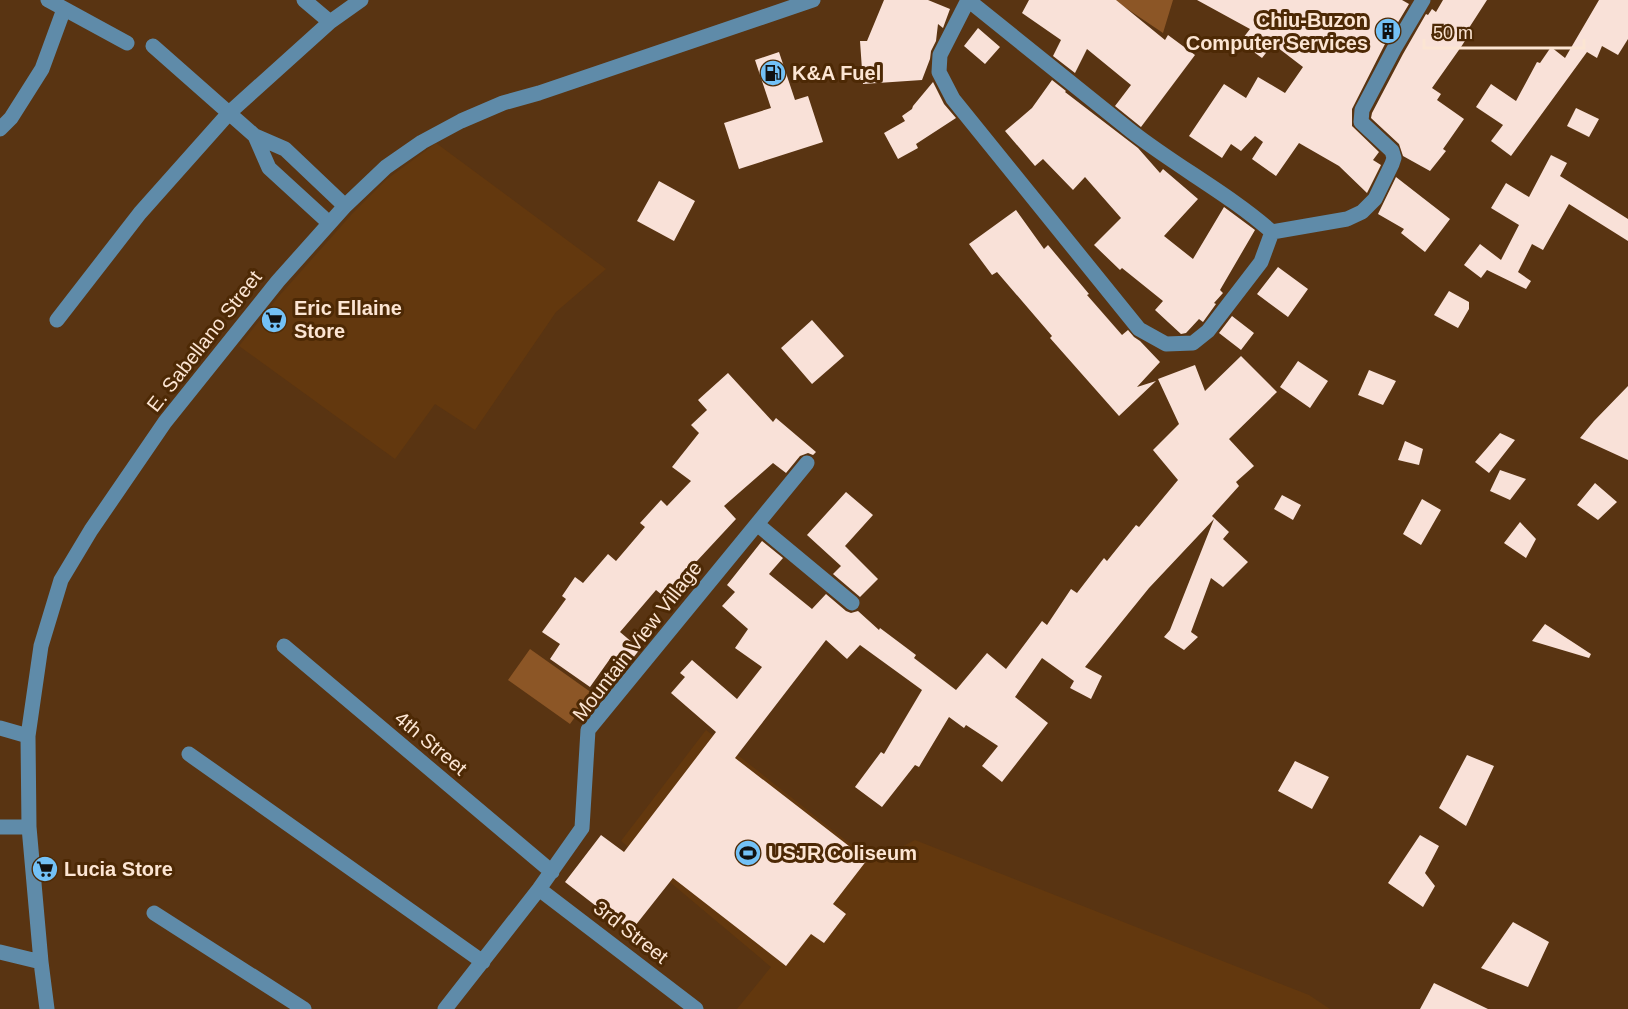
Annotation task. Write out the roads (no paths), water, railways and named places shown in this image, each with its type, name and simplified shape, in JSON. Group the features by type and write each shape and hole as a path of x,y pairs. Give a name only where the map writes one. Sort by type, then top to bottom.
{"street":[{"path":"48,0 127,43"},
{"path":"304,0 330,22"},
{"path":"57,320 140,213 230,113 330,22 361,0"},
{"name":"E. Sabellano Street","path":"47,1009 29,827 28,736 41,646 61,580 91,530 165,422 328,222 386,167 422,142 461,121 503,103 539,93 813,0"},
{"path":"968,0 1156,151 1250,212 1272,232 1261,262 1208,331 1193,343 1166,344 1139,329 953,99 939,72 940,55 968,0"},
{"path":"1272,232 1347,219 1362,212 1375,200 1394,158 1392,150 1361,122 1362,110 1423,0"},
{"path":"0,129 11,118 42,69 64,9"},
{"path":"153,46 255,136 285,149 345,206"},
{"path":"255,136 269,168 328,222"},
{"name":"Mountain View Village","path":"447,1008 552,872 582,828 588,730 807,463"},
{"path":"757,524 852,603"},
{"name":"4th Street","path":"284,646 552,872"},
{"path":"0,728 28,736"},
{"path":"189,754 483,962"},
{"path":"0,827 29,827"},
{"name":"3rd Street","path":"539,888 696,1009"},
{"path":"154,913 303,1009"},
{"path":"0,952 41,962"}],"place":[{"name":"Chiu-Buzon Computer Services","path":"1388,31"},
{"name":"K&A Fuel","path":"773,73"},
{"name":"Eric Ellaine Store","path":"274,320"},
{"name":"USJR Coliseum","path":"748,853"},
{"name":"Lucia Store","path":"45,869"}]}
